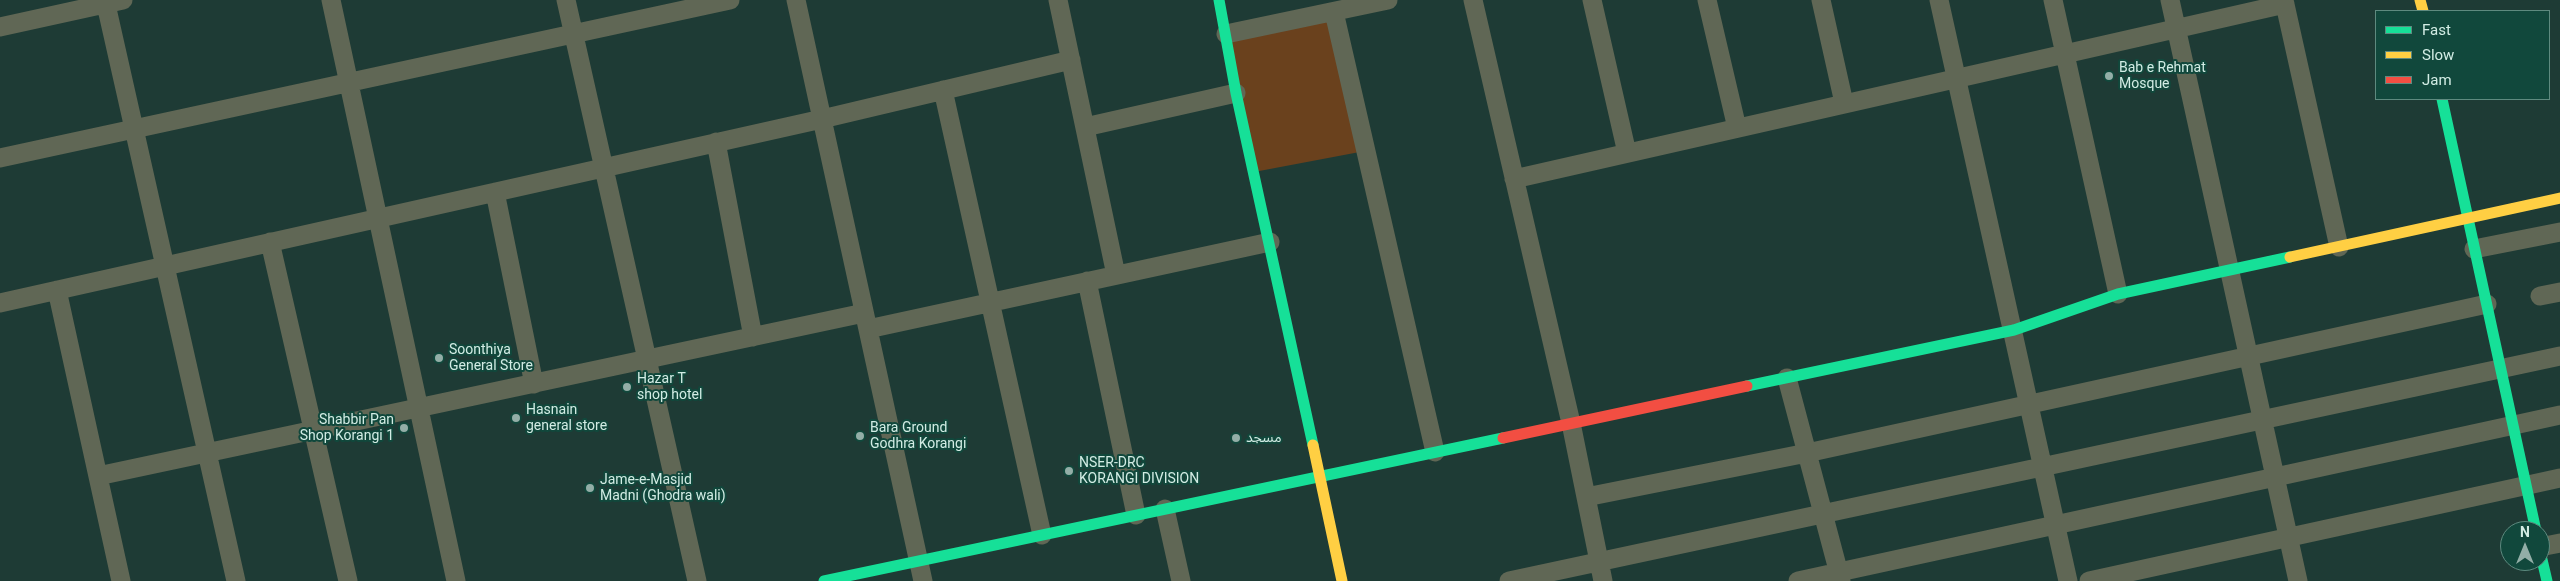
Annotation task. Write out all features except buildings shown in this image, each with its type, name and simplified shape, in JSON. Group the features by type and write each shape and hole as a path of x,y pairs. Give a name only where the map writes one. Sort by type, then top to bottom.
{"street":[{"path":"331,0 456,581"},
{"path":"566,0 697,581"},
{"path":"0,158 730,0"},
{"path":"796,0 923,581"},
{"path":"1058,0 1116,275"},
{"path":"1219,0 1236,93 1270,242 1342,581"},
{"path":"1226,34 1388,0"},
{"path":"1473,0 1571,424 1603,581"},
{"path":"1592,0 1627,153"},
{"path":"1707,0 1737,128"},
{"path":"1821,0 1844,104"},
{"path":"1939,0 2014,330 2068,581"},
{"path":"2053,0 2118,294"},
{"path":"2170,0 2298,581"},
{"path":"0,27 111,1 134,129 236,581"},
{"path":"1514,179 2285,2 2340,246"},
{"path":"1334,12 1435,452"},
{"path":"0,303 822,119 1071,60"},
{"path":"943,90 1042,535"},
{"path":"1085,127 1236,93"},
{"path":"2442,100 2534,521"},
{"path":"716,142 754,337"},
{"path":"495,192 534,384"},
{"path":"824,581 2014,330 2118,294 2560,198"},
{"path":"2474,248 2560,232"},
{"path":"270,242 348,581"},
{"path":"98,476 208,451 534,384 647,358 754,337 990,302 1270,242"},
{"path":"1087,281 1136,515"},
{"path":"57,290 121,581"},
{"path":"2540,296 2560,292"},
{"path":"1586,498 1807,453 2487,304"},
{"path":"1509,581 2560,356"},
{"path":"1787,378 1840,577"},
{"path":"1798,581 1840,577 2056,525 2560,415"},
{"path":"2089,581 2560,478"},
{"path":"1165,509 1180,581"}],"shaded area":[{"path":"1334,12 1365,151 1254,172 1226,34"}],"traffic: fast":[{"path":"1219,0 1236,93 1313,445"},
{"path":"2442,100 2534,521"},
{"path":"1747,386 2014,330 2118,294 2290,257"},
{"path":"824,581 1503,438"},
{"path":"2545,571 2547,581"}],"traffic: slow":[{"path":"2420,0 2423,10"},
{"path":"2290,257 2560,198"},
{"path":"1313,445 1342,581"}],"traffic: jam":[{"path":"1503,438 1747,386"}],"place":[{"name":"Bab e Rehmat Mosque","path":"2109,76"},
{"name":"Soonthiya General Store","path":"439,358"},
{"name":"Hazar T shop hotel","path":"627,387"},
{"name":"Hasnain general store","path":"516,418"},
{"name":"Shabbir Pan Shop Korangi 1","path":"404,428"},
{"name":"Bara Ground Godhra Korangi","path":"860,436"},
{"name":"مسجد","path":"1236,438"},
{"name":"NSER-DRC KORANGI DIVISION","path":"1069,471"},
{"name":"Jame-e-Masjid Madni (Ghodra wali)","path":"590,488"}]}
